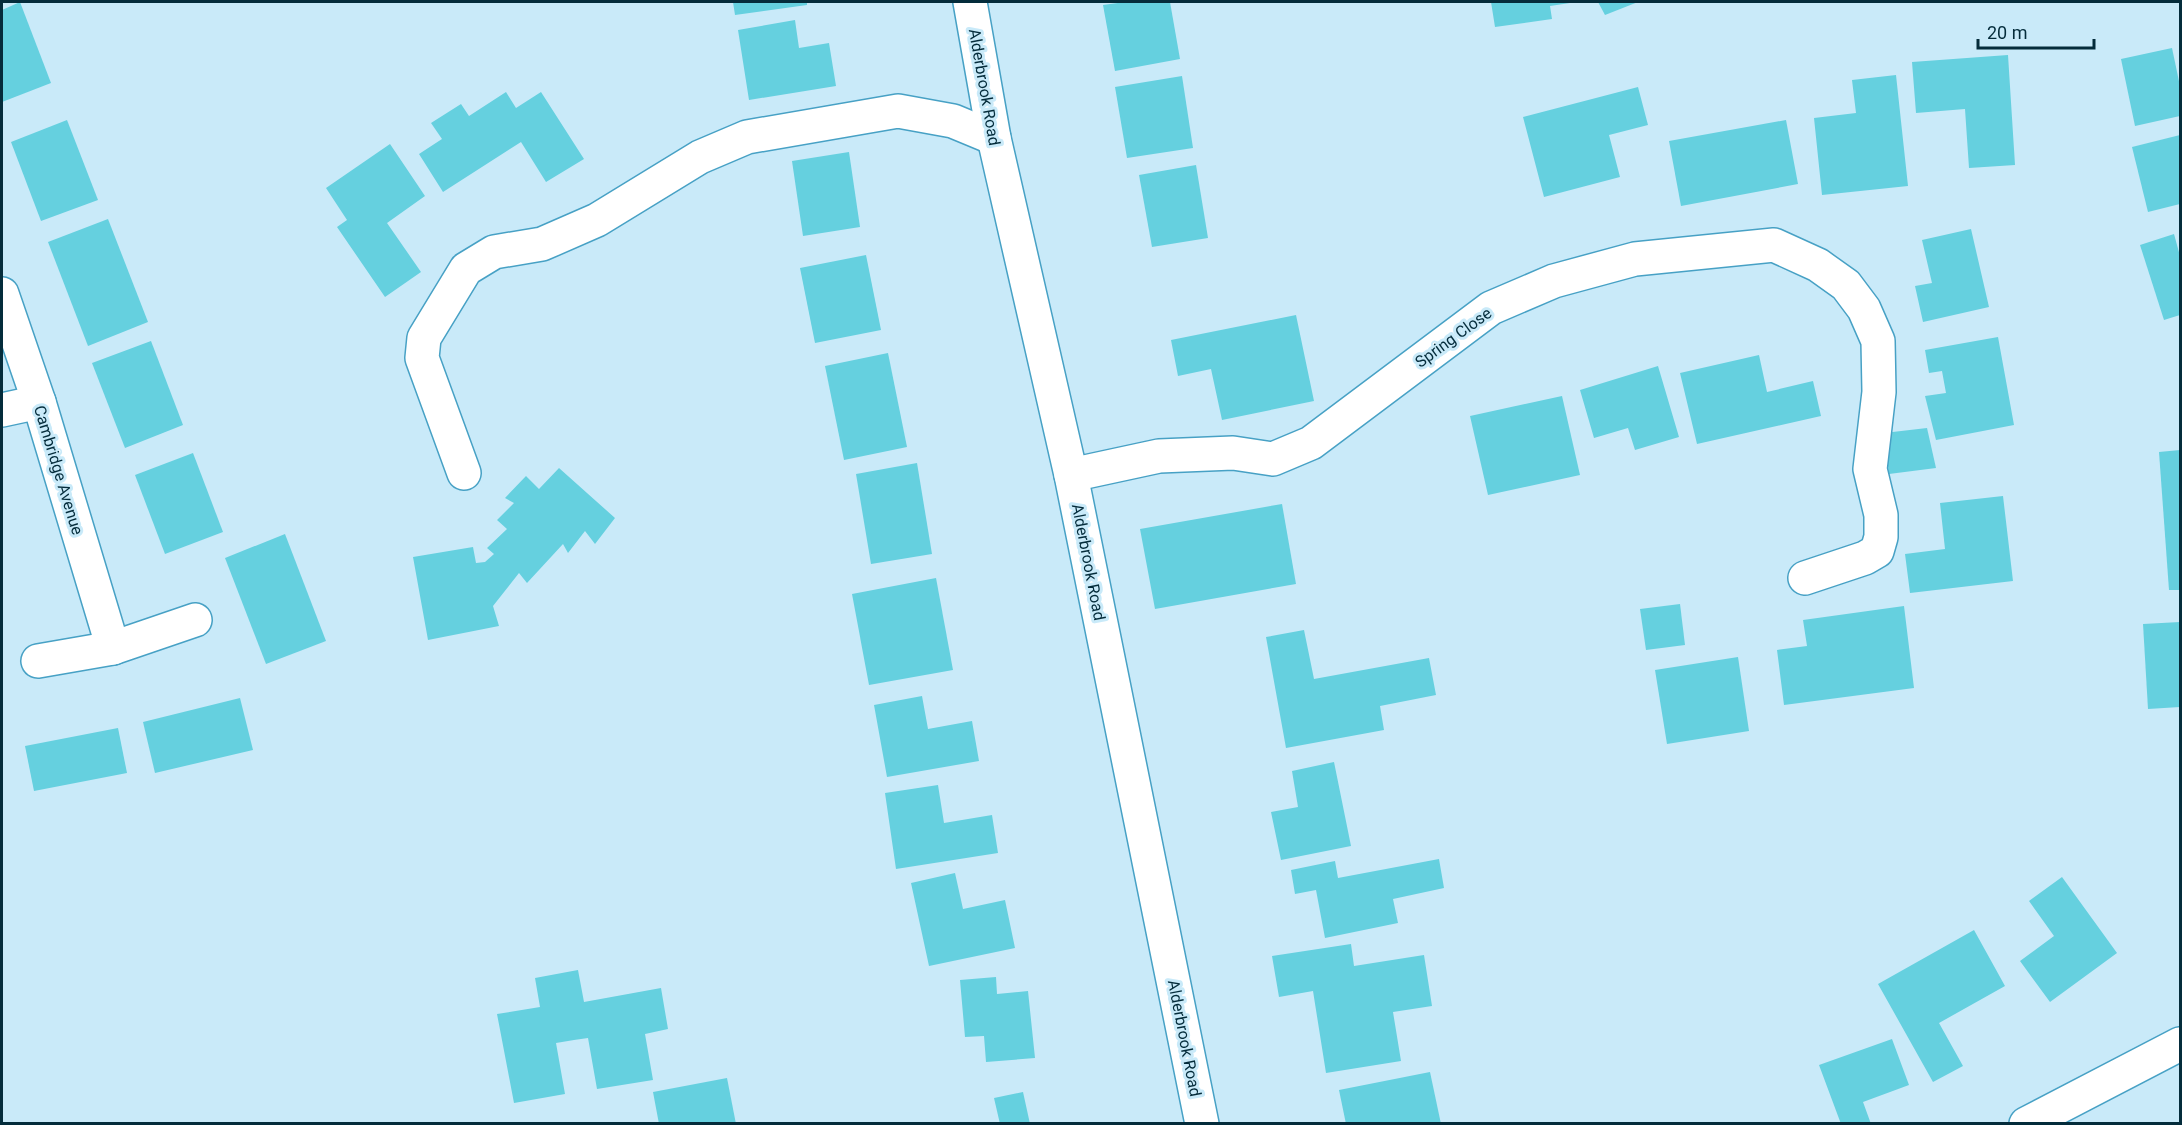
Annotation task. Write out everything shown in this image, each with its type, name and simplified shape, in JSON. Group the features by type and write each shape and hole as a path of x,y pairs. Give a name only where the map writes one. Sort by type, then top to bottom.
{"street":[{"name":"Alderbrook Road","path":"970,2 994,138 1071,475 1202,1124"},
{"path":"464,473 422,358 424,338 466,270 494,252 542,244 597,220 700,157 747,138 898,111 953,121 994,138"},
{"name":"Spring Close","path":"1071,475 1159,456 1233,453 1273,459 1311,443 1491,308 1554,281 1635,259 1773,245 1818,265 1846,285 1864,309 1878,341 1879,392 1870,469 1881,515 1881,537 1877,551 1865,558 1805,578"},
{"name":"Cambridge Avenue","path":"2,294 39,402 113,648"},
{"path":"2,410 39,402"},
{"path":"38,661 113,648 195,620"},
{"path":"2026,1124 2181,1044"}],"building":[{"path":"20,2 51,83 2,102 2,10"},
{"path":"733,2 807,2 807,5 735,15"},
{"path":"1125,2 1170,2 1180,59 1115,71 1103,5"},
{"path":"1491,2 1570,3 1550,6 1552,19 1495,27"},
{"path":"1598,2 1638,2 1605,15"},
{"path":"795,20 799,48 829,43 836,86 749,100 738,30"},
{"path":"2172,48 2180,86 2180,116 2135,126 2121,59"},
{"path":"2008,55 2015,165 1969,168 1965,109 1916,113 1912,62"},
{"path":"1896,75 1908,186 1822,195 1814,118 1856,113 1852,80"},
{"path":"1182,76 1193,148 1127,158 1115,87"},
{"path":"1638,87 1648,125 1609,135 1620,177 1544,197 1523,117"},
{"path":"506,92 516,108 541,92 584,159 546,182 521,142 443,192 419,154 442,139 431,123 461,104 469,116"},
{"path":"67,120 98,200 41,221 11,142"},
{"path":"1786,120 1798,184 1681,206 1669,141"},
{"path":"2180,135 2180,204 2148,212 2132,147"},
{"path":"390,144 425,196 387,223 421,272 385,297 337,227 347,220 326,188"},
{"path":"849,152 860,227 803,236 792,161"},
{"path":"1196,165 1208,238 1152,247 1139,175"},
{"path":"108,219 148,322 88,346 48,242"},
{"path":"1971,229 1989,307 1923,322 1915,286 1932,283 1922,240"},
{"path":"2174,234 2180,256 2180,315 2164,320 2140,245"},
{"path":"866,255 881,330 815,343 800,268"},
{"path":"1296,315 1314,401 1222,420 1211,369 1178,376 1171,340"},
{"path":"1998,337 2014,425 1936,440 1925,396 1946,393 1942,371 1929,373 1925,350"},
{"path":"151,341 183,425 125,448 92,363"},
{"path":"888,353 907,447 844,460 825,366"},
{"path":"1759,355 1767,392 1813,381 1821,416 1697,444 1680,373"},
{"path":"1658,366 1679,437 1635,450 1628,428 1594,438 1580,390"},
{"path":"1562,396 1580,475 1488,495 1470,416"},
{"path":"1927,428 1936,468 1889,474 1884,433"},
{"path":"2180,450 2180,590 2169,590 2159,452"},
{"path":"193,453 223,532 165,554 135,475"},
{"path":"917,463 932,554 871,564 856,474"},
{"path":"559,468 615,518 595,544 585,531 568,553 563,544 527,583 519,573 493,606 499,626 428,640 413,557 473,547 476,563 485,562 494,554 487,548 507,529 497,520 514,503 505,498 526,476 539,489"},
{"path":"2003,496 2013,581 1910,593 1905,554 1945,549 1940,503"},
{"path":"1282,504 1296,584 1155,609 1140,529"},
{"path":"285,534 326,641 266,664 225,558"},
{"path":"936,578 953,670 869,685 852,594"},
{"path":"1680,604 1685,645 1646,650 1640,609"},
{"path":"1904,606 1914,688 1784,705 1777,650 1807,646 1803,620"},
{"path":"2180,622 2180,707 2148,709 2143,624"},
{"path":"1304,630 1314,679 1429,658 1436,695 1380,706 1384,730 1286,748 1266,637"},
{"path":"1738,657 1749,731 1667,744 1655,670"},
{"path":"922,696 928,729 972,721 979,761 887,777 874,705"},
{"path":"240,698 253,750 155,773 143,722"},
{"path":"118,728 127,773 34,791 25,746"},
{"path":"1334,762 1351,846 1281,860 1271,812 1298,807 1292,771"},
{"path":"938,785 944,823 992,815 998,853 896,869 885,793"},
{"path":"1439,859 1444,888 1393,899 1398,923 1325,938 1316,890 1295,894 1291,870 1335,861 1338,878"},
{"path":"955,873 963,909 1005,900 1015,948 929,966 911,883"},
{"path":"2062,877 2117,953 2050,1002 2020,961 2054,936 2029,901"},
{"path":"1974,930 2005,986 1939,1023 1963,1066 1933,1082 1878,984"},
{"path":"1351,944 1354,966 1424,955 1432,1006 1393,1012 1401,1061 1326,1073 1313,991 1279,997 1272,956"},
{"path":"578,970 584,1002 661,988 668,1029 645,1034 653,1080 597,1089 588,1038 574,1040 556,1043 565,1094 514,1103 497,1014 540,1007 535,978"},
{"path":"996,977 997,994 1028,991 1035,1058 986,1062 984,1036 965,1037 960,980"},
{"path":"1892,1039 1909,1085 1863,1102 1871,1124 1841,1124 1819,1065"},
{"path":"1430,1072 1441,1124 1346,1124 1339,1090"},
{"path":"727,1078 736,1124 659,1124 653,1092"},
{"path":"1023,1092 1030,1124 1000,1124 994,1098"}]}
